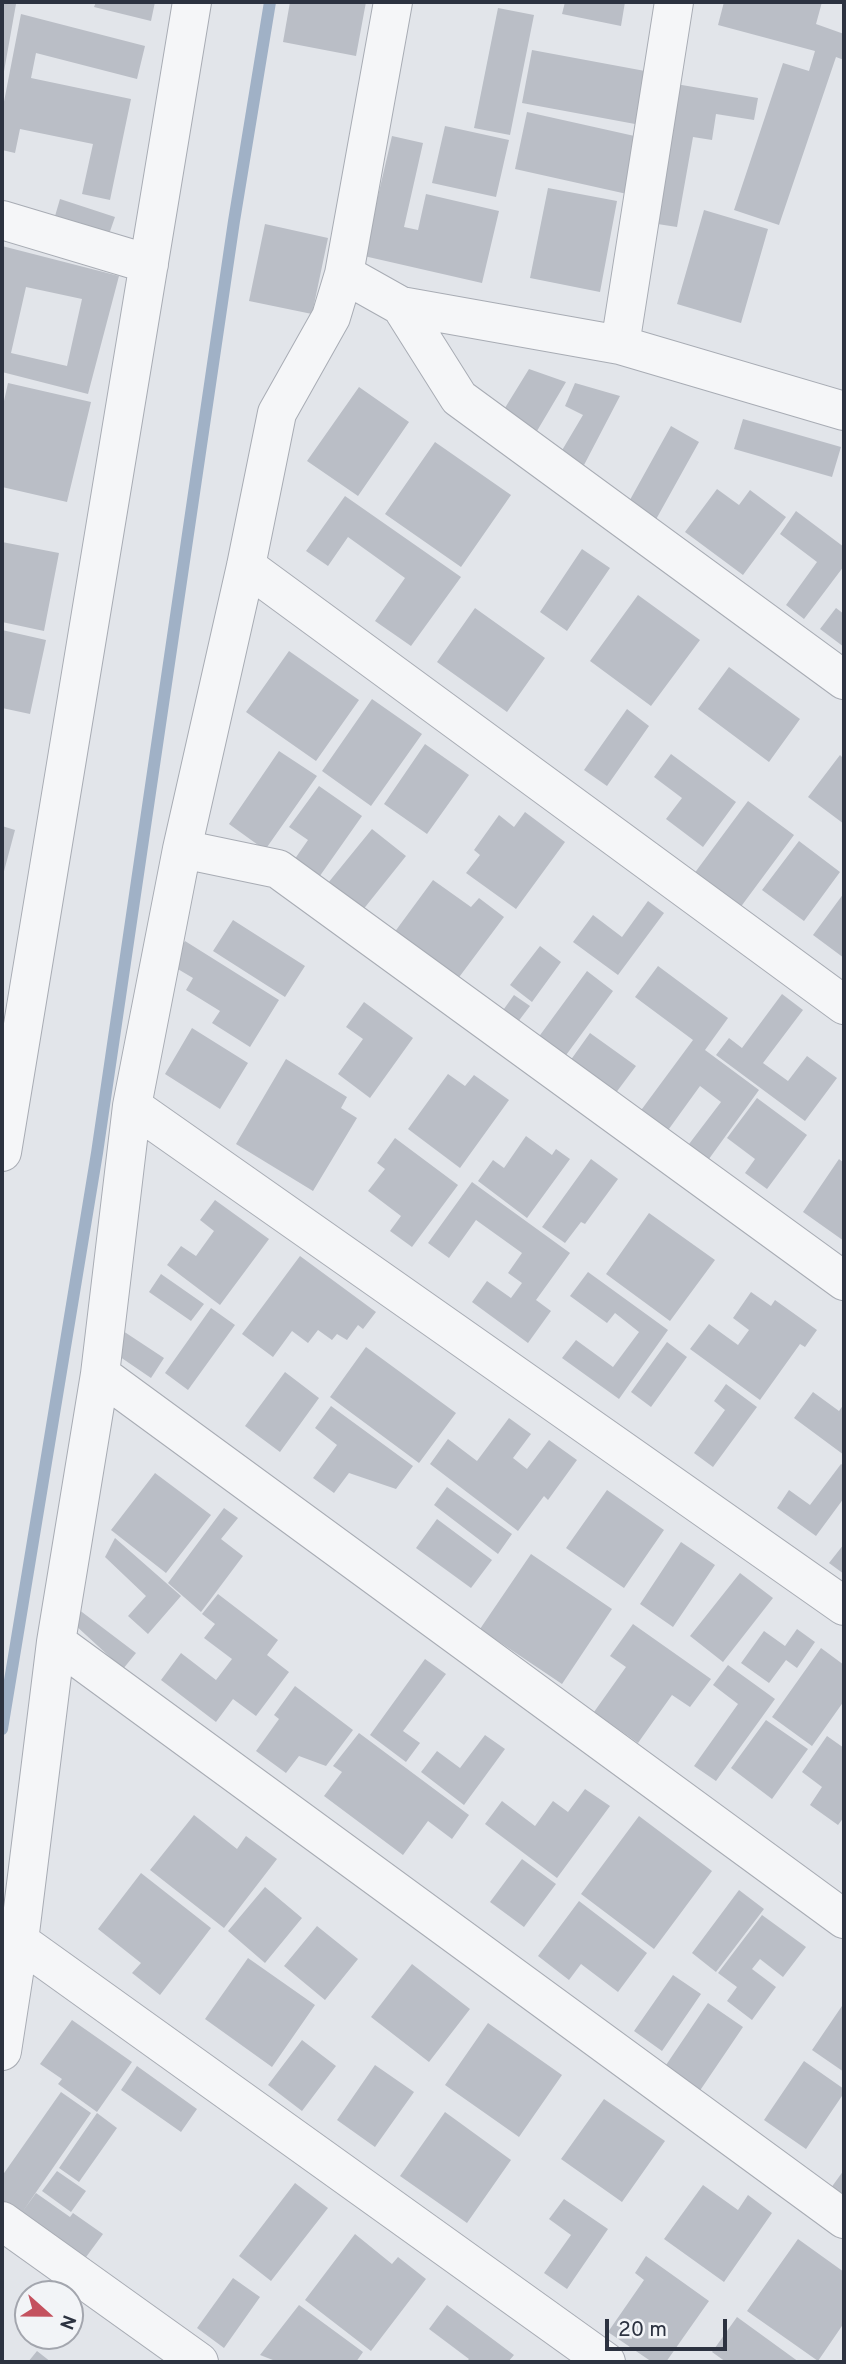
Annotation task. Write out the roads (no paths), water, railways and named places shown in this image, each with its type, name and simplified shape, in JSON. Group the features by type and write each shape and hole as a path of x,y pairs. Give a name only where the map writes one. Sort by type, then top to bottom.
{"street":[{"path":"2,1152 192,2"},
{"path":"2,2051 19,1941 55,1642 100,1374 132,1106 182,849 246,566 277,413 331,317 344,275 393,2"},
{"path":"620,345 674,2"},
{"path":"2,220 149,264"},
{"path":"344,275 401,306 620,345 844,411"},
{"path":"401,306 459,398 844,680"},
{"path":"246,566 844,1005"},
{"path":"182,849 278,869 844,1281"},
{"path":"132,1106 844,1606"},
{"path":"100,1374 844,1919"},
{"path":"55,1642 844,2219"},
{"path":"19,1941 606,2362"},
{"path":"2,2221 199,2362"}],"waterway":[{"path":"2,1729 97,1153 234,221 270,2"}]}
